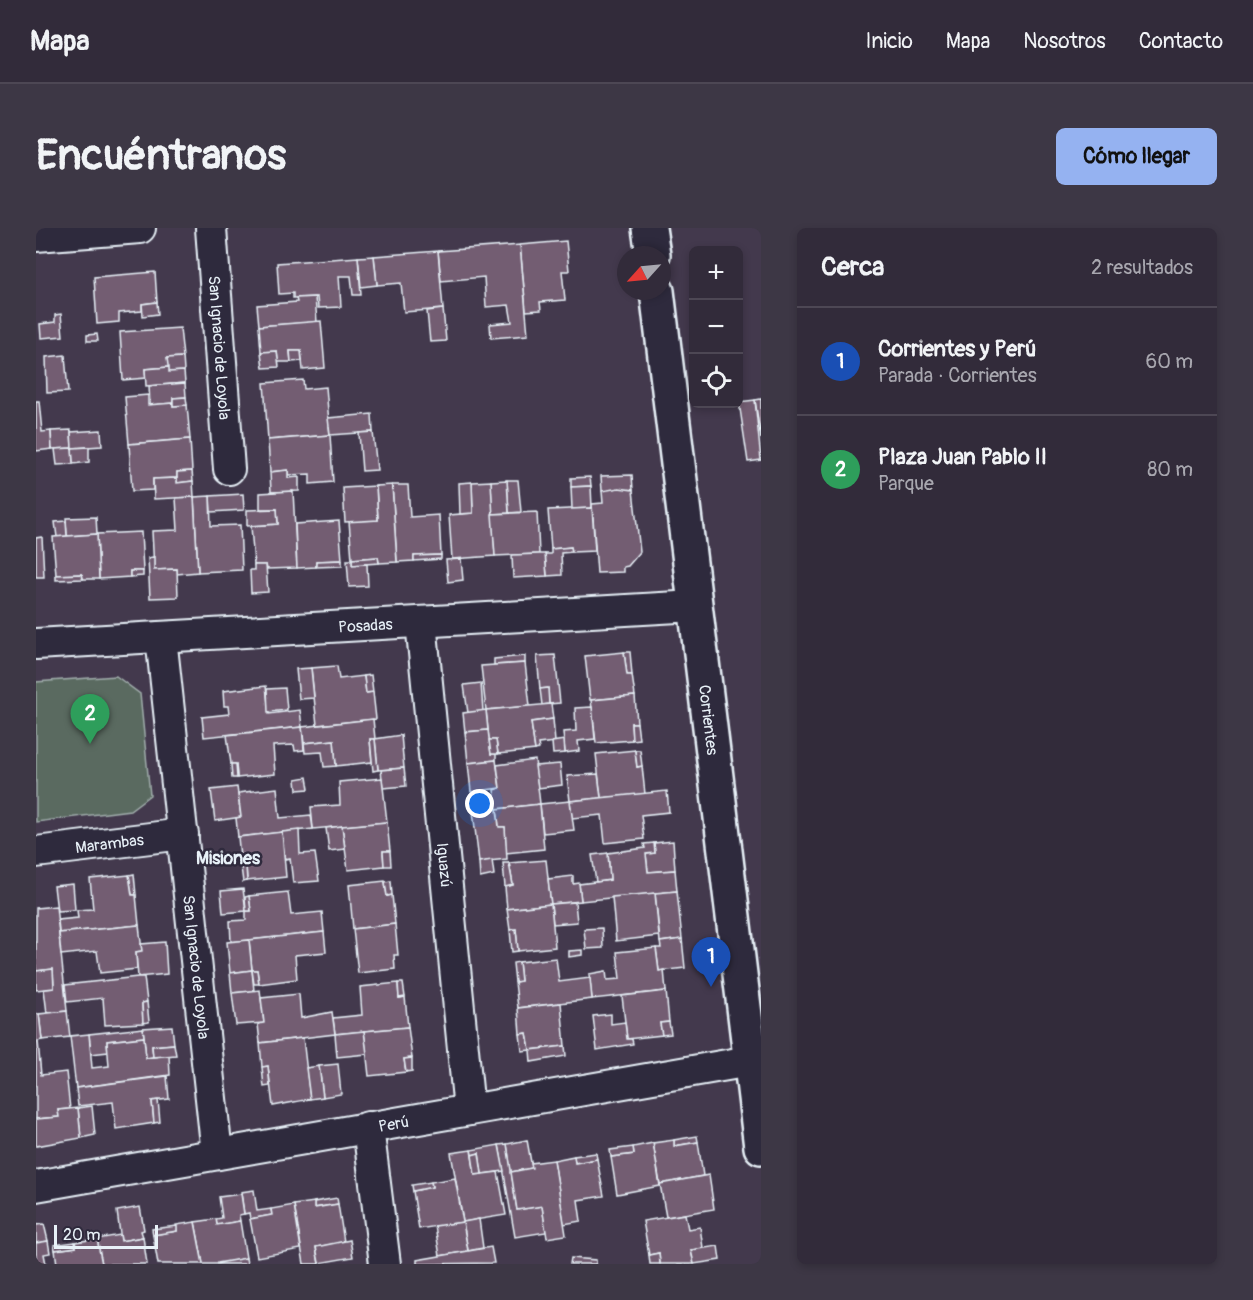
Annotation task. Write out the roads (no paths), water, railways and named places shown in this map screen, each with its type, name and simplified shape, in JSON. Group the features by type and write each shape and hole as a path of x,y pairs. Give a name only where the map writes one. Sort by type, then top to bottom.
{"street":[{"path":"36,236 140,228"},
{"name":"San Ignacio de Loyola","path":"211,228 229,469"},
{"path":"649,228 652,246"},
{"name":"Corrientes","path":"658,300 761,1147"},
{"name":"Posadas","path":"36,644 695,606"},
{"name":"Iguazú","path":"421,622 469,1110"},
{"name":"San Ignacio de Loyola","path":"161,637 217,1154"},
{"name":"Marambas","path":"36,852 183,834"},
{"name":"Perú","path":"36,1186 750,1060"},
{"path":"368,1127 385,1264"}],"place":[{"name":"Plaza Juan Pablo II","path":"90,744"},
{"name":"Corrientes y Perú","path":"711,987"}],"district":[{"name":"Misiones","path":"228,858"}]}
